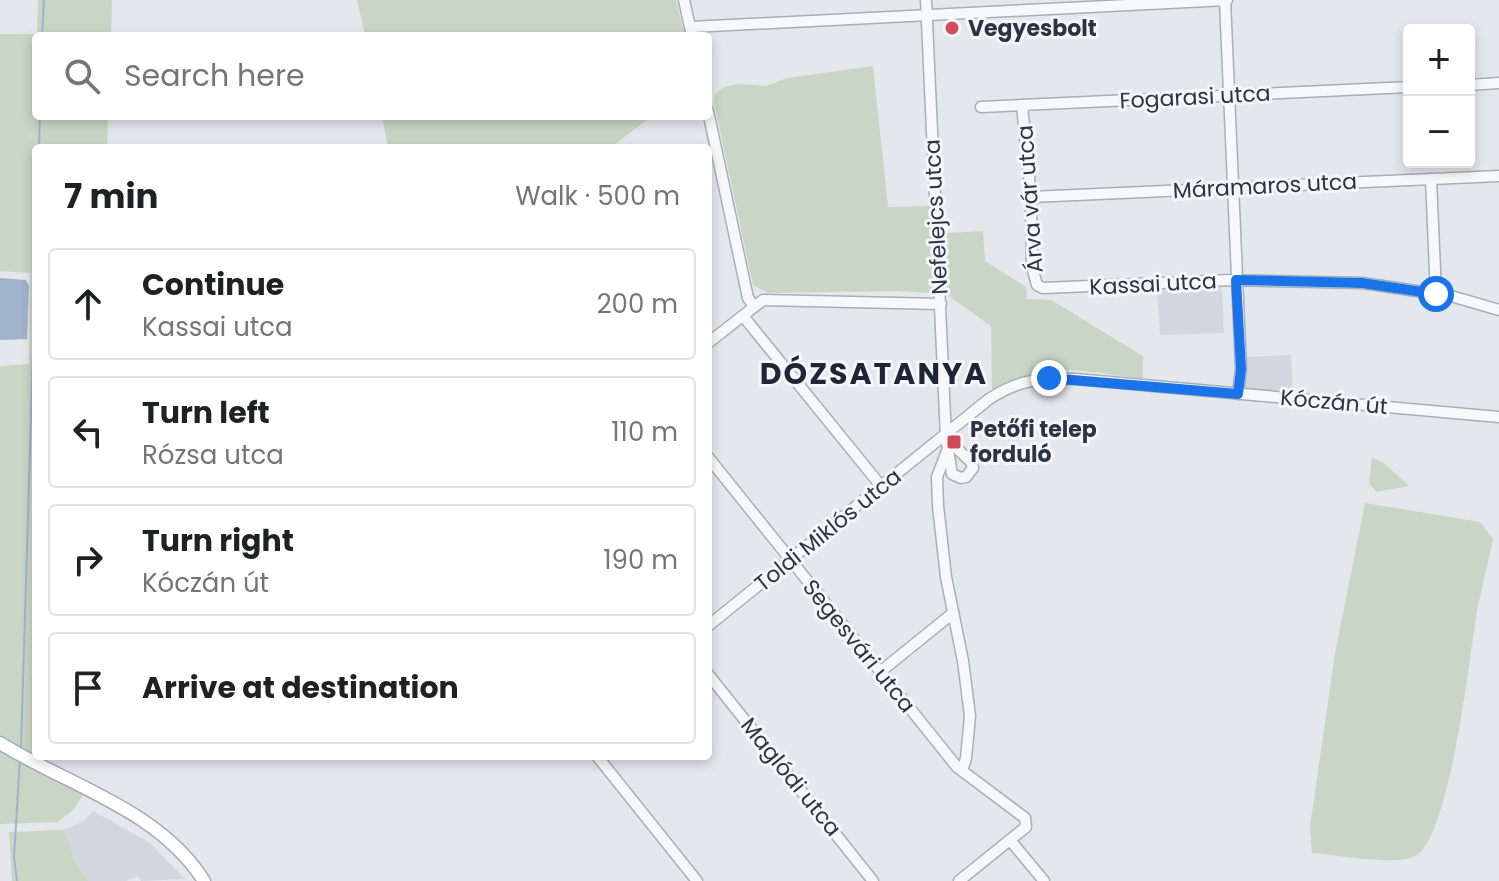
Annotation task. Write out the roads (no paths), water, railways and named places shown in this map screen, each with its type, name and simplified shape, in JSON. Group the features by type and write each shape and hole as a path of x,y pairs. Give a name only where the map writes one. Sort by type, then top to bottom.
{"main road":[{"path":"0,743 132,813 155,829 190,862 204,881"}],"street":[{"path":"684,0 691,32 927,15 1226,0 1241,369 1238,394"},
{"name":"Nefelejcs utca","path":"926,0 947,440 937,477 938,506 970,716 962,771"},
{"path":"1475,85 1499,83"},
{"name":"Fogarasi utca","path":"981,107 1403,87"},
{"name":"Árva vár utca","path":"1022,105 1031,197 1032,267 1037,285 1043,288"},
{"path":"710,120 748,298 753,305"},
{"name":"Máramaros utca","path":"1031,197 1499,176"},
{"path":"1431,179 1436,294"},
{"name":"Kassai utca","path":"1043,288 1236,280 1362,283 1436,294 1499,310"},
{"path":"712,340 763,300 941,304"},
{"path":"743,316 881,486"},
{"name":"Kóczán út","path":"947,440 989,399 1015,383 1025,381 1076,379 1499,417"},
{"name":"Toldi Miklós utca","path":"712,623 881,486 947,440"},
{"name":"Segesvári utca","path":"712,462 962,771 1025,818 1026,827 1010,840"},
{"path":"880,672 953,613"},
{"name":"Maglódi utca","path":"712,679 873,881"},
{"path":"600,760 697,881"},
{"path":"959,881 1010,840 1044,881"}],"water":[{"path":"0,278 26,280 29,286 27,339 0,340"}],"waterway":[{"path":"42,32 44,0"},
{"path":"39,144 40,120"},
{"path":"21,748 32,382"},
{"path":"17,881 14,857 20,759"}],"place":[{"name":"Vegyesbolt","path":"952,28"},
{"name":"Petőfi telep forduló","path":"954,442"}],"district":[{"name":"DÓZSATANYA","path":"874,373"}]}
